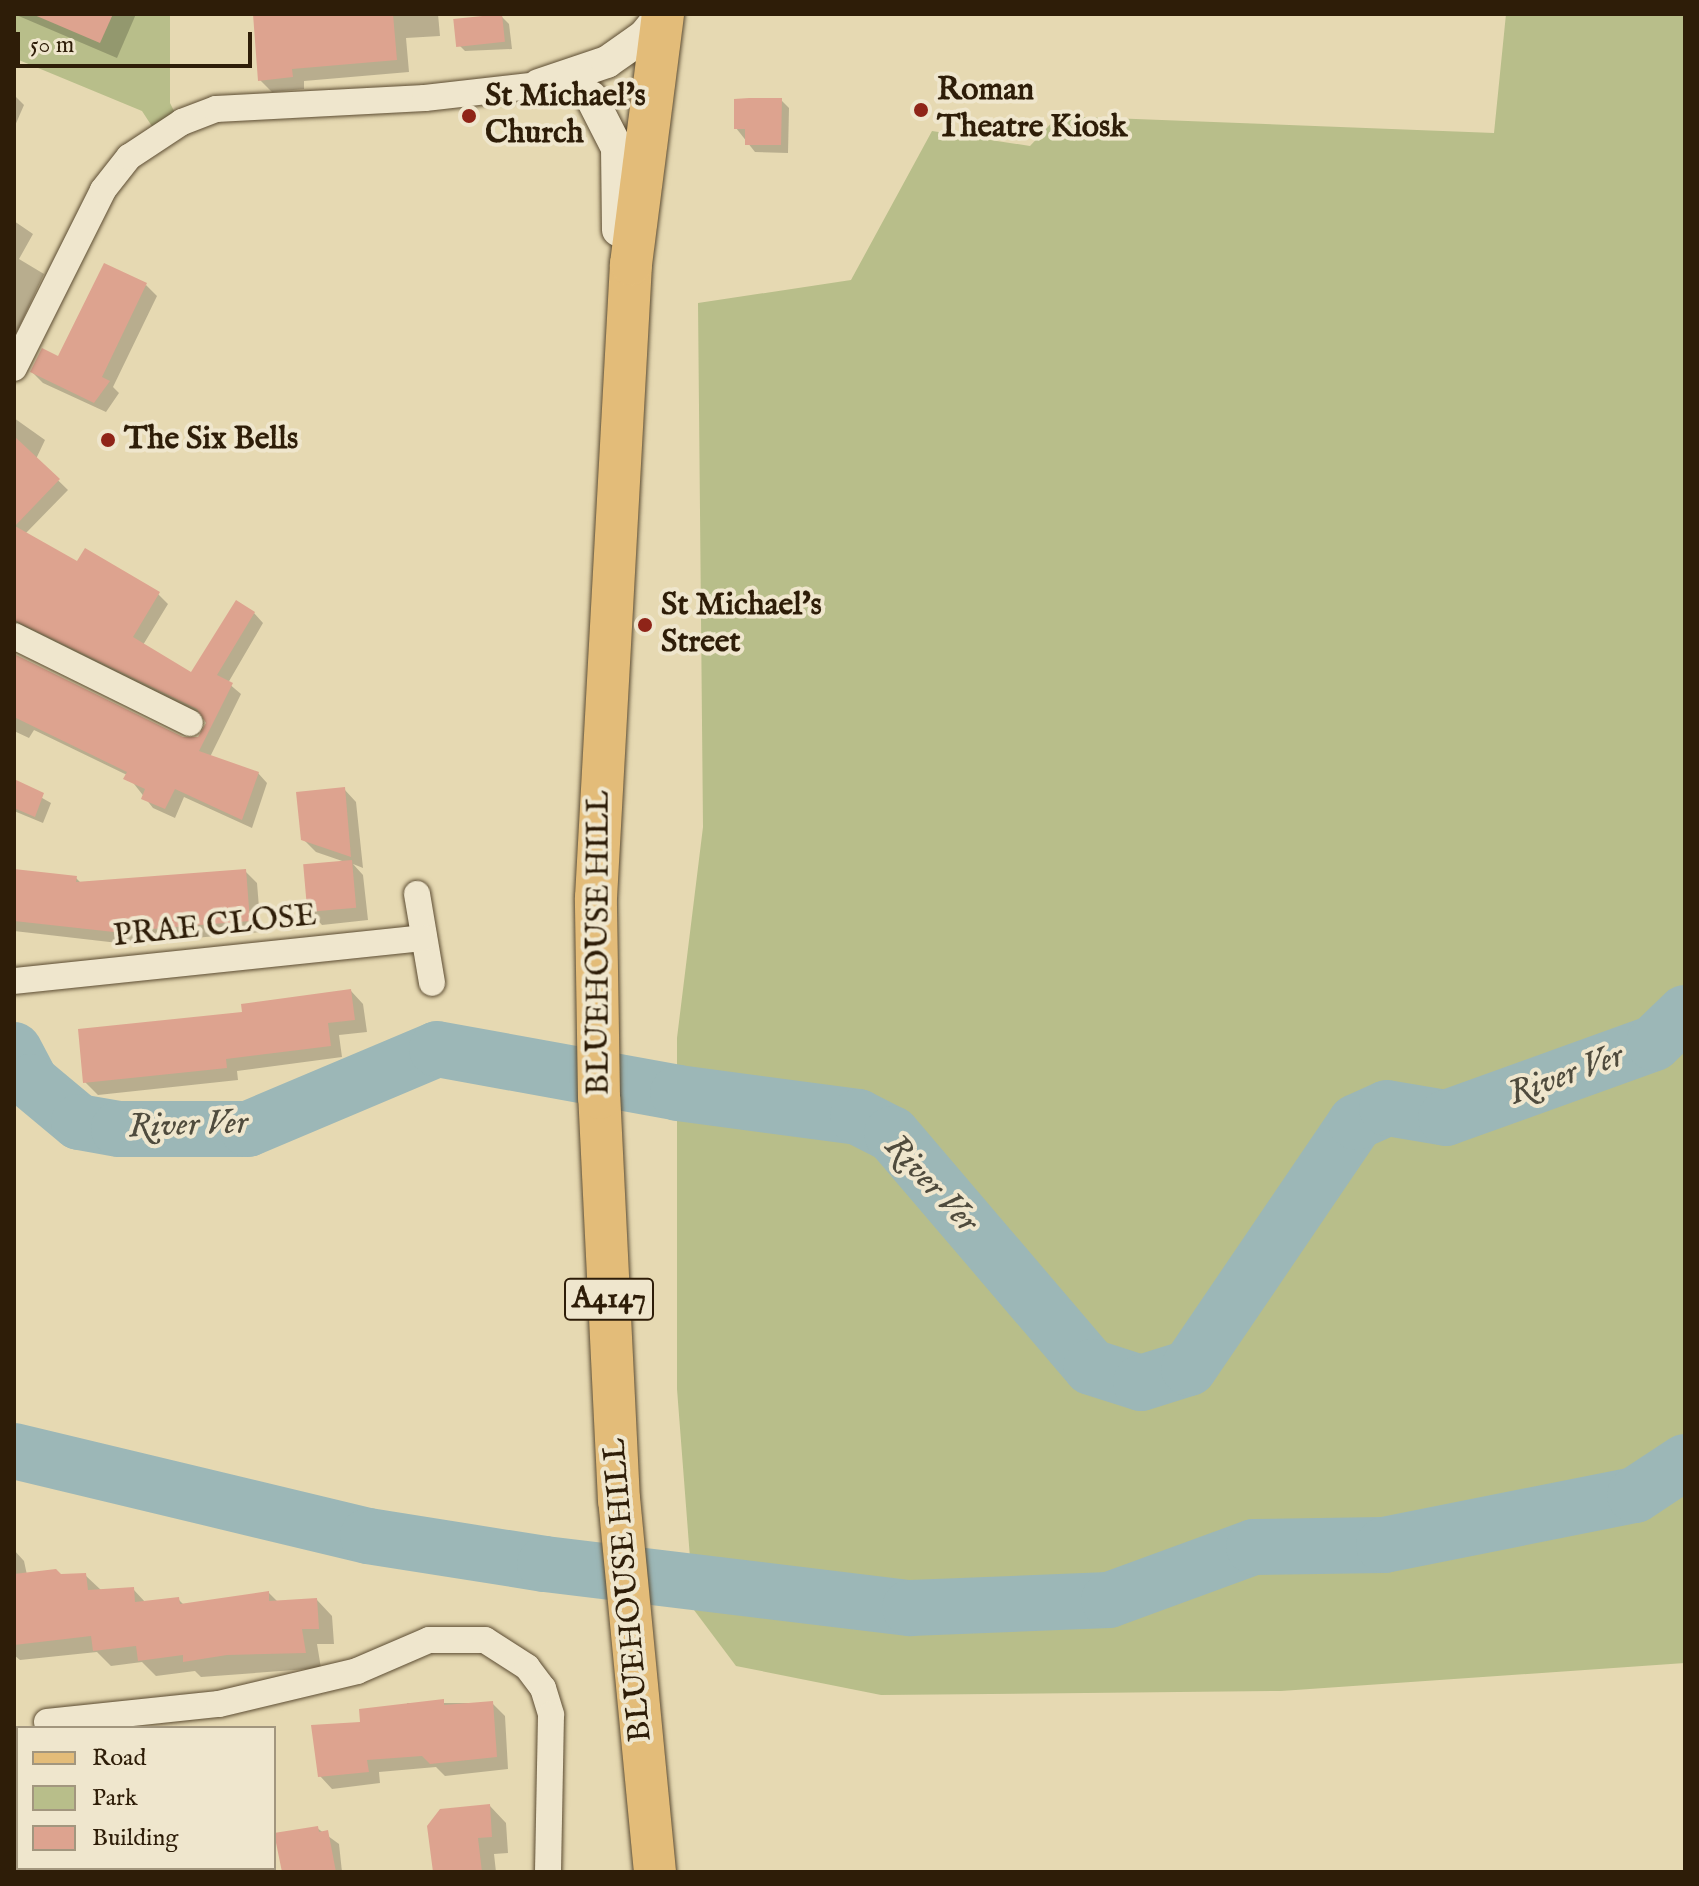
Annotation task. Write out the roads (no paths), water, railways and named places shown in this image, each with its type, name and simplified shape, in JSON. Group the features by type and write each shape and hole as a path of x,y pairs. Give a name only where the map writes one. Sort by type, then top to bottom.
{"main road":[{"name":"BLUEHOUSE HILL","path":"655,1872 619,1501 599,1080 602,752 631,264 662,14"}],"street":[{"path":"14,368 103,190 129,157 182,122 231,108 425,98 539,85 607,62 644,36 662,14"},
{"path":"539,85 559,95 652,100"},
{"path":"591,97 617,148 618,233 631,264"},
{"path":"14,636 190,723"},
{"path":"417,894 432,983"},
{"name":"PRAE CLOSE","path":"14,981 424,938"},
{"path":"47,1722 84,1707 219,1716 357,1671 429,1640 461,1636 509,1651 543,1688 551,1715 548,1872"}],"waterway":[{"name":"River Ver","path":"14,1050 31,1082 79,1122 119,1129 248,1129 437,1049 678,1093 858,1117 892,1134 1091,1367 1141,1383 1189,1368 1356,1122 1387,1108 1446,1118 1654,1043 1685,1013"},
{"name":"River Ver","path":"14,1451 368,1536 545,1564 910,1608 1109,1600 1254,1547 1384,1545 1635,1495 1685,1462"}],"place":[{"name":"Roman Theatre Kiosk","path":"921,110"},
{"name":"St Michael's Church","path":"469,116"},
{"name":"The Six Bells","path":"108,440"},
{"name":"St Michael's Street","path":"645,625"}]}
